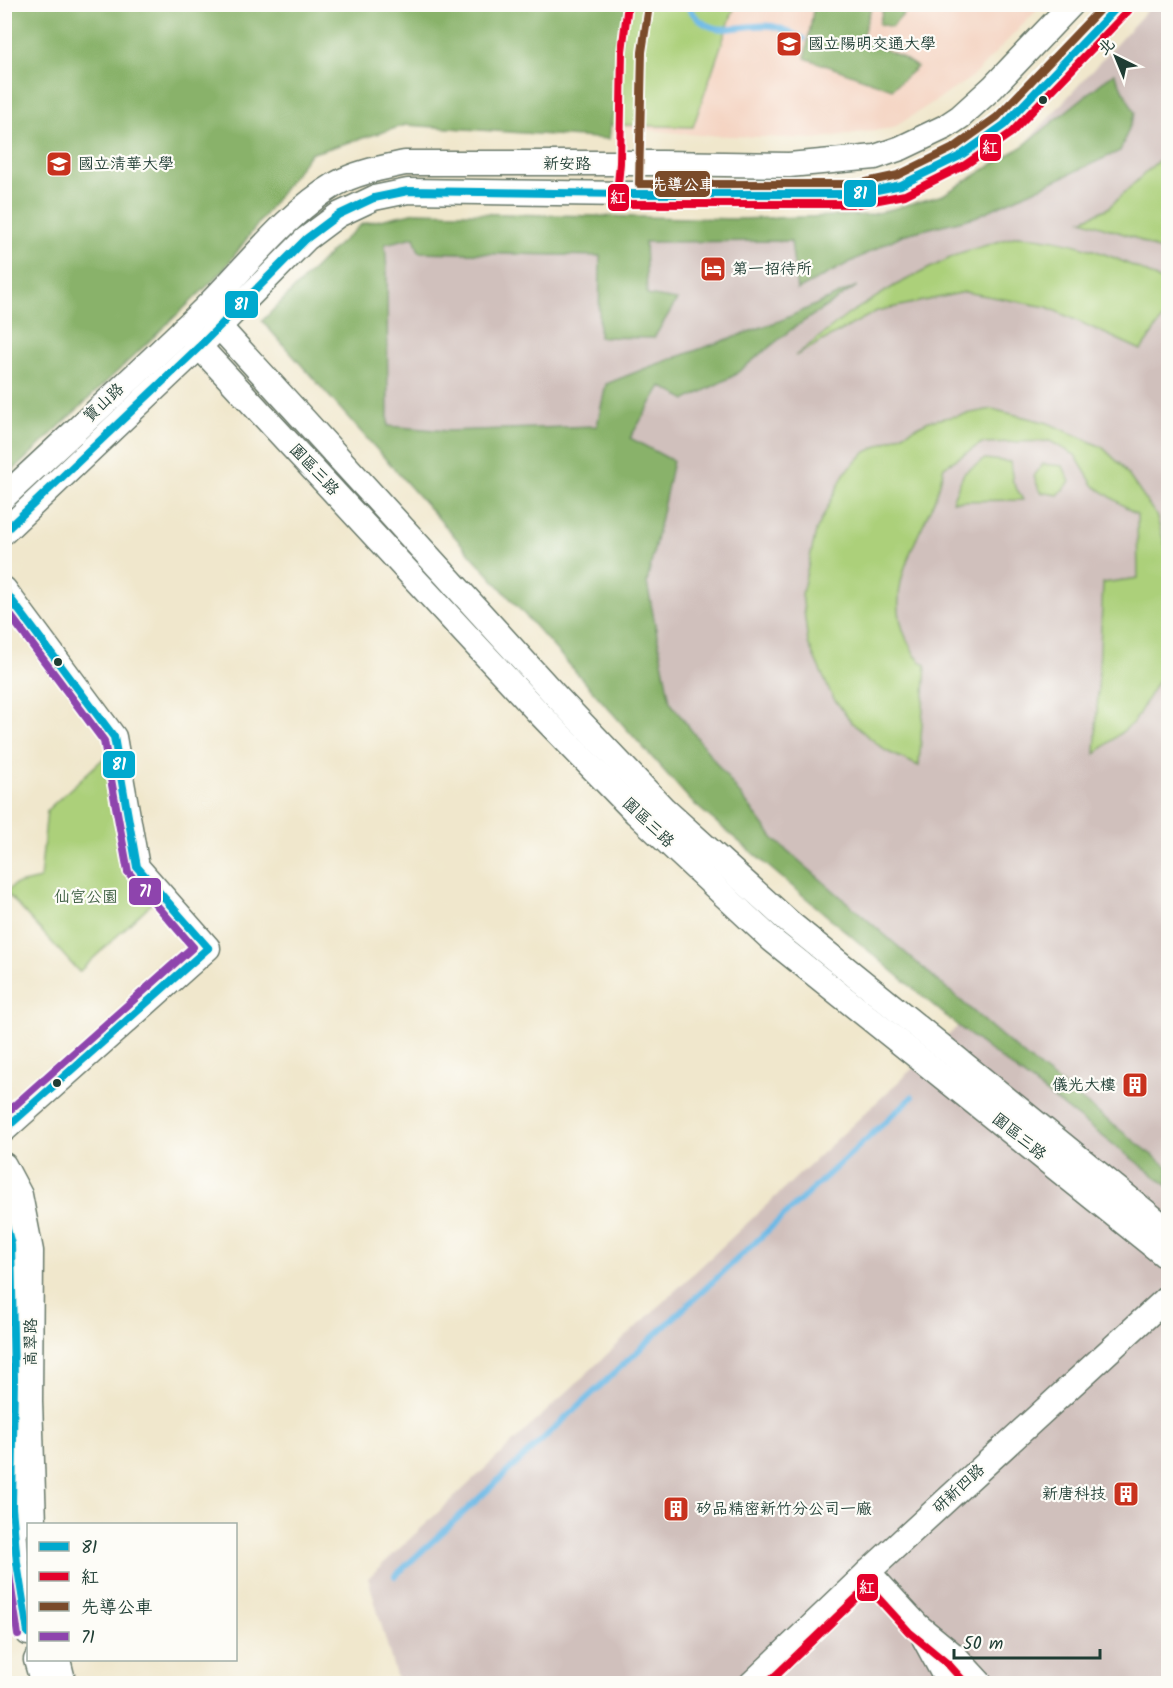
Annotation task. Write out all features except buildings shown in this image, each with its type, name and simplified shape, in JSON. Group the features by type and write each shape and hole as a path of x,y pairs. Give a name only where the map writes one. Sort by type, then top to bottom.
{"street":[{"name":"新安路","path":"212,318 290,220 318,196 339,182 371,170 405,163 439,162 789,165 875,157 901,148 945,127 960,117 993,87 1072,4"},
{"name":"新安路","path":"212,318 338,215 374,198 408,191 858,194 901,185 960,156 1005,125 1120,4"},
{"name":"寶山路","path":"4,497 183,328 212,318"},
{"name":"寶山路","path":"4,532 199,347 212,318"},
{"name":"園區三路","path":"212,318 555,695 664,809 790,923 1168,1230"},
{"name":"園區三路","path":"183,328 537,711 636,813 772,940 1168,1258"},
{"path":"4,589 114,737 137,867 208,948 4,1130"},
{"name":"高翠路","path":"4,1165 20,1195 31,1251 30,1401 34,1523"},
{"name":"高翠路","path":"4,1216 11,1244 14,1378 12,1507 17,1563 27,1627"},
{"name":"研新四路","path":"751,1683 868,1572 1168,1297"},
{"path":"868,1572 917,1625 981,1683"},
{"path":"917,1625 950,1683"},
{"path":"37,1661 43,1683"},
{"path":"58,1661 64,1683"}],"shaded area":[{"name":"國立陽明交通大學","path":"527,5 1042,5 971,78 893,128 814,139 699,135 592,124"},
{"path":"1152,5 1168,5 1168,1683 398,1683 368,1578 958,1026 692,802 262,321 362,224 416,212 737,219 870,215 943,195 1023,146"}],"green space":[{"path":"5,4 626,5 609,139 406,125 310,154 222,272 5,478"},
{"path":"527,5 735,5 693,127 592,124"},
{"path":"814,5 872,5 861,40 900,56 917,67 892,89 805,58"},
{"path":"884,5 901,5 907,10 892,27 879,24"},
{"path":"1114,73 1135,113 1120,151 975,217 902,235 797,290 791,241 645,242 647,295 677,300 654,338 599,337 600,256 419,252 414,237 385,244 388,426 447,431 597,426 606,384 782,320 857,286 792,329 733,376 686,400 661,386 630,438 673,461 647,583 670,702 774,839 1027,1058 1168,1167 1168,1186 958,1026 692,802 262,321 362,224 416,212 737,219 870,215 943,195 1023,146"},
{"path":"1161,158 1168,171 1168,255 1133,237 1082,220 1108,208"},
{"path":"1017,236 1037,237 1076,245 1133,266 1168,285 1168,311 1141,350 1047,307 965,292 877,311 795,356 850,313 896,285 960,253"},
{"path":"992,409 1048,423 1102,447 1122,466 1156,515 1168,555 1168,651 1164,670 1134,722 1095,754 1103,583 1138,578 1137,515 1093,485 1075,455 1050,441 982,443 944,467 936,494 910,553 900,587 901,622 907,640 919,660 926,665 919,766 886,751 852,723 832,696 808,643 802,594 816,531 844,474 864,453 929,421"},
{"path":"985,459 1010,462 1013,482 1023,500 952,501 964,473"},
{"path":"1043,464 1063,466 1070,482 1058,495 1040,492 1034,476"},
{"name":"仙宮公園","path":"106,756 156,899 79,972 6,892 14,885 40,879 47,810"}],"waterway":[{"path":"686,4 696,17 715,28 772,26 803,39"},
{"path":"395,1576 912,1097"}],"transit line":[{"name":"紅","path":"628,4 622,51 620,163 617,194 620,201 627,204 858,204 905,195 965,165 1011,133 1128,11"},
{"name":"先導公車","path":"649,6 642,52 639,184 857,184 898,175 955,147 997,117 1105,4"},
{"name":"81","path":"4,532 199,347 306,239 338,215 374,198 408,191 858,194 901,185 960,156 1004,125 1120,4"},
{"name":"81","path":"4,590 114,737 137,867 208,948"},
{"name":"71","path":"4,607 104,741 128,872 193,947 4,1115"},
{"name":"81","path":"4,1130 208,948"},
{"name":"81","path":"4,1218 11,1244 14,1378 12,1507 17,1563 27,1627"},
{"name":"71","path":"4,1541 18,1635"},
{"name":"紅","path":"767,1684 868,1587 909,1632 949,1665 966,1684"}],"place":[{"name":"國立陽明交通大學","path":"789,44"},
{"name":"國立清華大學","path":"59,164"},
{"name":"第一招待所","path":"713,269"},
{"name":"儀光大樓","path":"1135,1085"},
{"name":"新唐科技","path":"1126,1494"},
{"name":"矽品精密新竹分公司一廠","path":"676,1509"}]}
